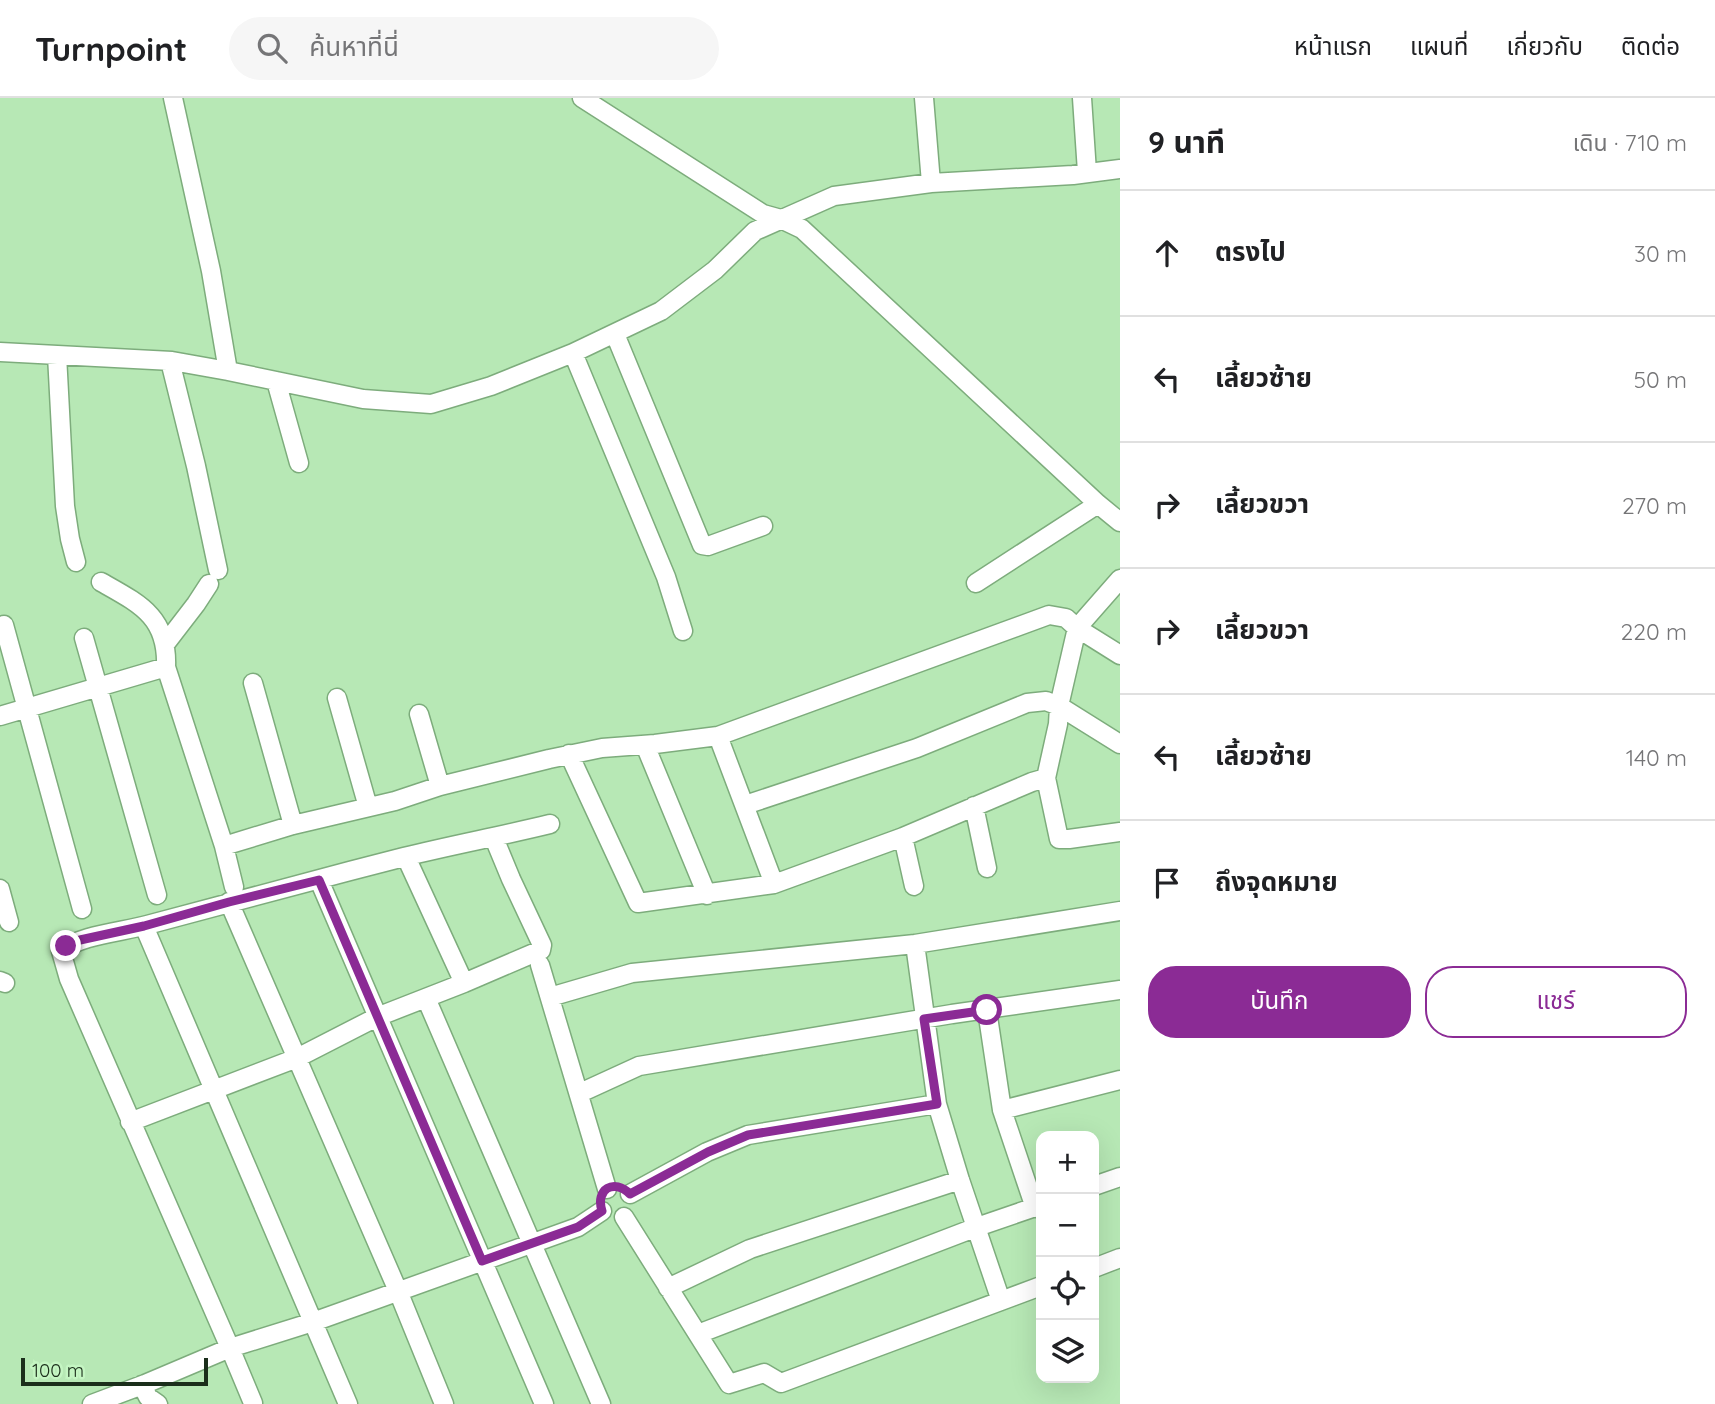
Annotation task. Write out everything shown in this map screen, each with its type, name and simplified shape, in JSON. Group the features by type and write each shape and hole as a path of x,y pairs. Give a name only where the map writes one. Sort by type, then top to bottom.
{"street":[{"path":"173,98 211,271 228,371"},
{"path":"582,98 763,214 802,229 1120,522"},
{"path":"924,98 932,183"},
{"path":"1082,98 1087,172"},
{"path":"0,352 170,361 363,399 431,404 491,386 573,353 661,311 715,270 755,231 834,196 932,183 1073,175 1120,169"},
{"path":"615,334 702,545 708,546 763,526"},
{"path":"573,353 667,577 683,631"},
{"path":"57,355 65,506 76,562"},
{"path":"166,643 214,577 196,466 170,361"},
{"path":"276,381 299,463"},
{"path":"976,583 1098,504"},
{"path":"1120,579 1077,628 1046,778 1059,839 1120,832"},
{"path":"101,582 144,610 154,620 166,643 166,667 224,846 232,894 297,1058 444,1404"},
{"path":"224,846 293,825 395,801 440,786 569,754 718,736 1049,615 1066,618 1120,655"},
{"path":"4,625 82,909"},
{"path":"84,638 157,895"},
{"path":"0,716 166,667"},
{"path":"253,682 293,825"},
{"path":"337,698 368,807"},
{"path":"745,805 916,748 1027,703 1046,701 1059,706 1120,744"},
{"path":"419,714 440,786"},
{"path":"718,736 774,884"},
{"path":"645,745 707,895"},
{"path":"569,754 638,903 774,884 903,837 1046,778"},
{"path":"974,806 987,868"},
{"path":"253,1403 69,979 61,951 80,940 144,926 232,894 319,880 550,824"},
{"path":"903,837 914,886"},
{"path":"130,1122 297,1058 377,1017 536,954 542,945 510,879 494,838"},
{"path":"406,857 464,983"},
{"path":"319,880 544,1404"},
{"path":"0,889 9,922"},
{"path":"550,997 632,973 915,944 1120,911"},
{"path":"144,926 348,1404"},
{"path":"915,944 937,1104 1001,1301"},
{"path":"540,965 607,1189"},
{"path":"580,1093 639,1066 1120,990"},
{"path":"426,998 601,1404"},
{"path":"987,1010 1002,1110 1036,1202"},
{"path":"1002,1110 1120,1080"},
{"path":"630,1194 708,1152 748,1135 937,1104"},
{"path":"1099,1184 1120,1177"},
{"path":"668,1288 750,1249 960,1180"},
{"path":"620,1187 630,1194 631,1207 624,1217 611,1218 602,1211 600,1198 607,1189 620,1187"},
{"path":"698,1334 977,1227 1036,1208"},
{"path":"92,1404 230,1348 313,1322 578,1227 602,1211"},
{"path":"624,1217 729,1384 764,1373 780,1383 1036,1288"},
{"path":"1099,1266 1120,1258"},
{"path":"142,1385 155,1403"}],"route":[{"path":"66,946 80,940 319,880 482,1261 578,1227 602,1211 600,1198 613,1186 630,1194 708,1152 748,1135 937,1104 924,1019 987,1010"}]}
